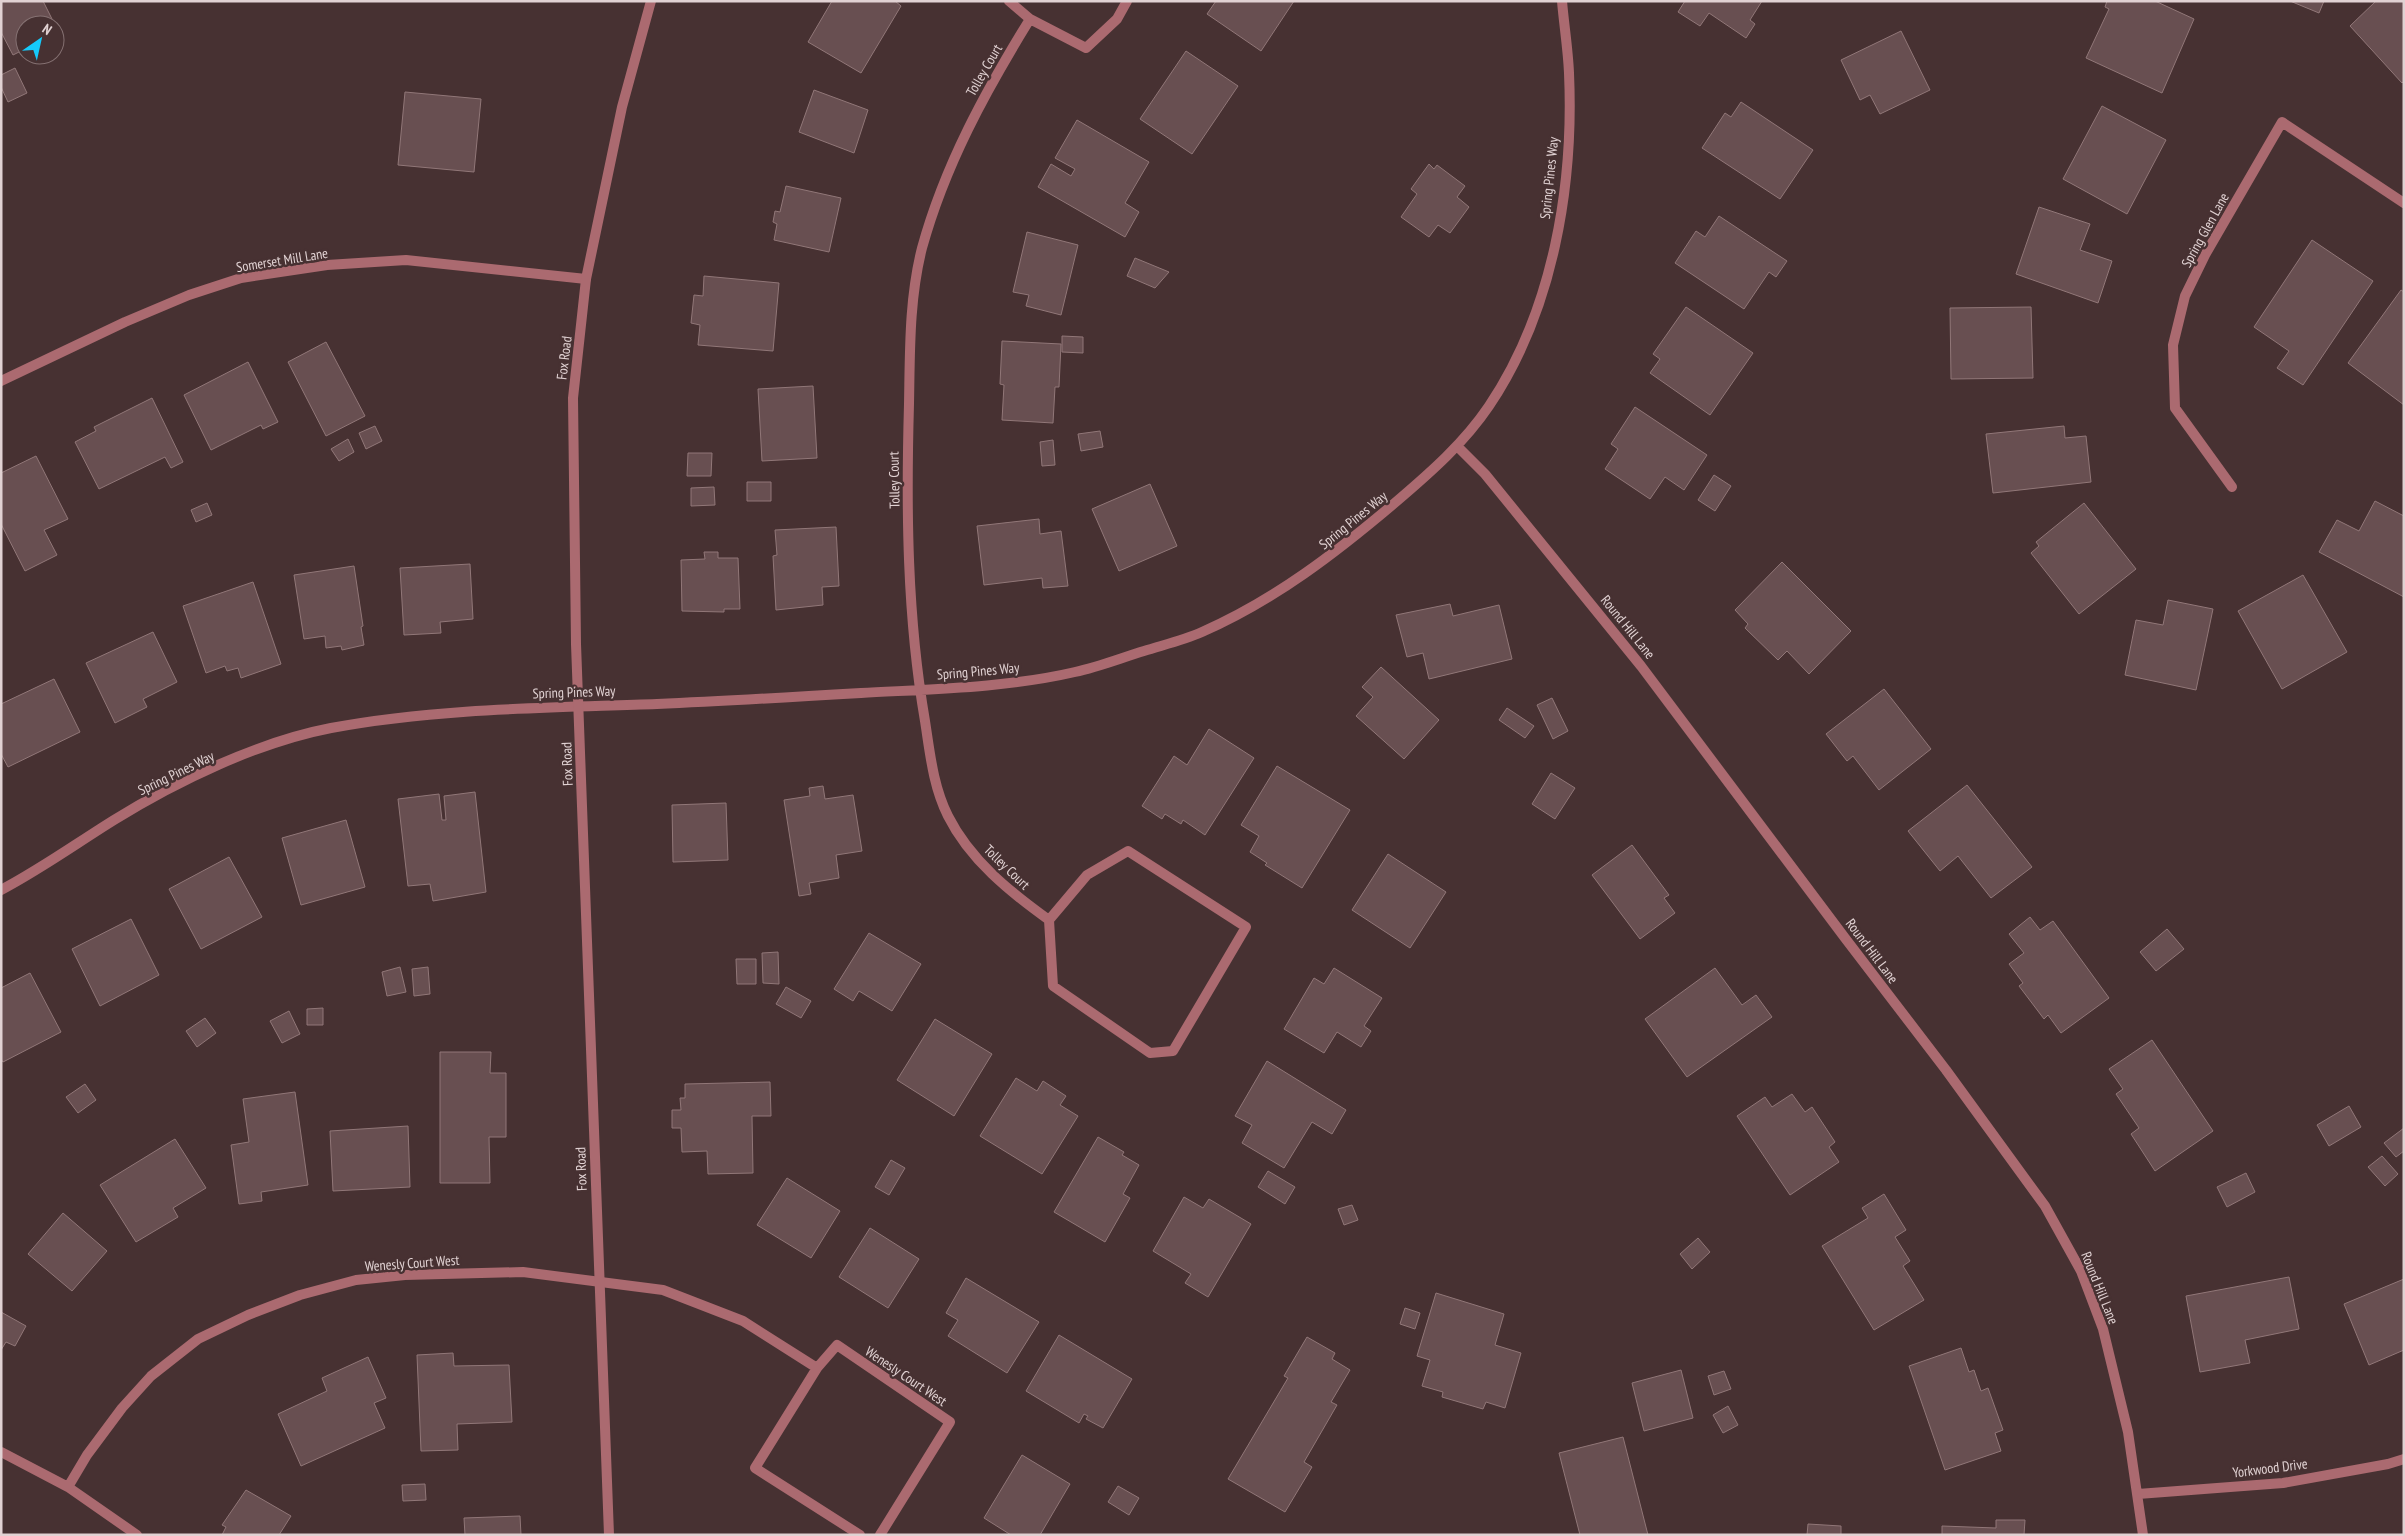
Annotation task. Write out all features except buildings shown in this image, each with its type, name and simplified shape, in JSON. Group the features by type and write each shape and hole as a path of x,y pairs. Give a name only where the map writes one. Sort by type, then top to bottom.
{"street":[{"name":"Fox Road","path":"609,1535 578,706 573,398 586,279 622,107 651,1"},
{"path":"1009,1 1030,19 1086,48 1117,19 1127,1"},
{"name":"Spring Pines Way","path":"1,890 120,816 198,776 259,749 325,729 405,716 504,708 652,704 919,690 1025,681 1077,672 1200,633 1258,603 1309,572 1393,505 1438,466 1488,408 1524,343 1543,290 1565,184 1569,70 1562,1"},
{"name":"Tolley Court","path":"1030,19 994,77 961,141 939,194 922,250 911,311 907,452 909,584 919,690 934,782 948,816 968,847 994,876 1017,897 1049,920"},
{"name":"Spring Glen Lane","path":"2232,487 2175,408 2173,345 2185,296 2205,255 2282,122 2404,203"},
{"name":"Somerset Mill Lane","path":"1,381 125,322 189,295 241,278 327,265 406,260 586,279"},
{"name":"Round Hill Lane","path":"1457,446 1485,474 1641,666 1946,1070 2045,1206 2081,1271 2103,1329 2128,1432 2143,1535"},
{"path":"1128,851 1246,927 1173,1051 1150,1053 1052,986 1049,920 1087,875 1128,851"},
{"name":"Wenesly Court West","path":"68,1487 87,1455 122,1408 151,1376 198,1338 300,1294 356,1280 406,1275 523,1272 663,1290 743,1321 817,1368"},
{"name":"Wenesly Court West","path":"860,1535 755,1468 817,1368 837,1345 950,1422 880,1535"},
{"path":"1,1452 68,1487 137,1535"},
{"name":"Yorkwood Drive","path":"2138,1494 2282,1483 2388,1464 2404,1459"}]}
